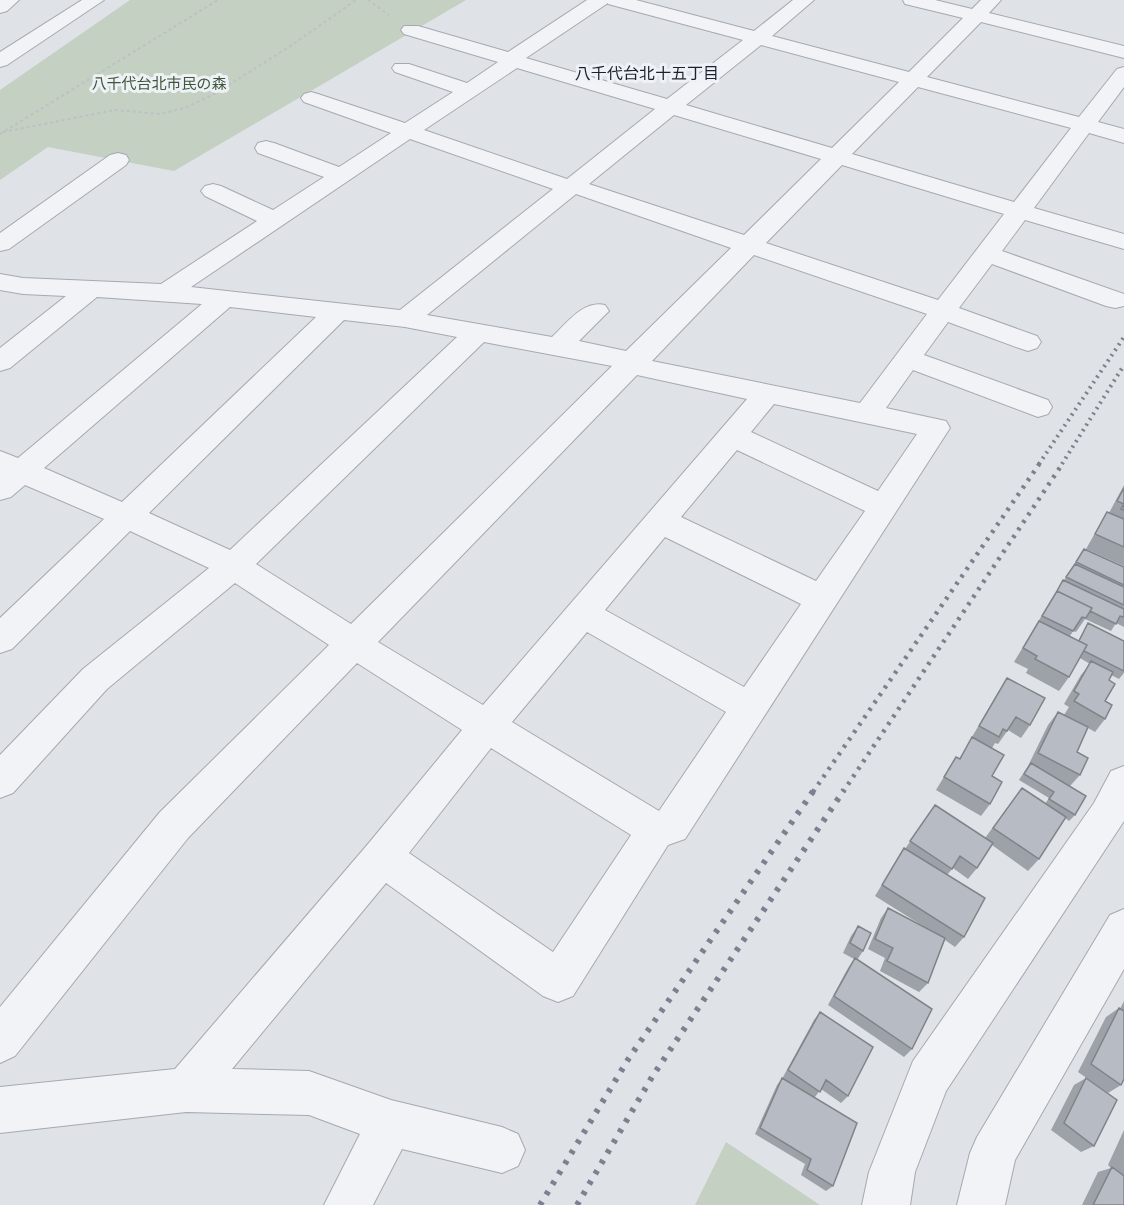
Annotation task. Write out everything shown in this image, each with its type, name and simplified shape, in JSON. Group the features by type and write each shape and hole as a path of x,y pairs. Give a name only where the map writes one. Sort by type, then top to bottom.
{"street":[{"path":"0,7 10,0"},
{"path":"0,61 95,0"},
{"path":"166,292 600,0"},
{"path":"615,0 1124,136"},
{"path":"405,320 805,0"},
{"path":"912,0 984,8 1124,52"},
{"path":"0,1041 174,825 984,8"},
{"path":"411,30 1124,242"},
{"path":"402,68 469,90"},
{"path":"867,413 1124,72"},
{"path":"311,98 749,245 1028,342"},
{"path":"266,148 341,175"},
{"path":"0,244 118,160"},
{"path":"213,191 273,219"},
{"path":"988,254 1115,300"},
{"path":"0,282 23,286 166,292 405,320 559,345 612,356 647,369 936,428 671,826 656,830 558,981 382,857"},
{"path":"0,362 92,288"},
{"path":"7,474 223,300"},
{"path":"559,345 596,311"},
{"path":"0,639 336,313"},
{"path":"0,782 95,679 234,566 478,332"},
{"path":"909,359 1038,407"},
{"path":"186,1090 382,857 488,725 768,393"},
{"path":"733,436 885,507"},
{"path":"7,474 128,517 234,566 354,644 656,830"},
{"path":"660,520 822,599"},
{"path":"582,613 750,708"},
{"path":"886,1205 892,1172 929,1077 1107,815 1124,783"},
{"path":"981,1205 993,1154 1124,929"},
{"path":"0,1110 186,1090 309,1094 391,1123 502,1150"},
{"path":"348,1205 391,1123"}],"path":[{"path":"2,133 218,0"},
{"path":"2,133 115,110 159,114 185,108 216,93 283,51 356,0"}],"green space":[{"name":"八千代台北市民の森","path":"130,0 466,0 174,171 48,147 0,180 0,90"},
{"path":"726,1142 820,1205 695,1205"}],"building":[{"path":"1124,488 1124,504 1117,501"},
{"path":"1107,512 1124,519 1124,547 1095,534"},
{"path":"1084,549 1124,567 1124,585 1076,562"},
{"path":"1075,564 1124,587 1124,605 1066,577"},
{"path":"1063,580 1124,609 1124,617 1120,616 1116,624 1090,611 1092,608 1057,591"},
{"path":"1057,591 1092,608 1086,618 1082,617 1073,631 1042,616"},
{"path":"1039,621 1087,645 1069,677 1035,659 1037,656 1023,648"},
{"path":"1088,623 1124,641 1124,671 1084,651 1087,645 1079,641"},
{"path":"1091,661 1113,672 1109,680 1115,684 1105,701 1112,705 1105,719 1074,701 1079,694 1074,691"},
{"path":"1007,678 1045,698 1030,725 1016,717 1007,731 1003,729 999,737 979,726"},
{"path":"1058,712 1088,727 1077,752 1088,758 1080,775 1038,753"},
{"path":"972,737 1004,755 992,776 1002,782 990,804 944,777 956,757 960,759"},
{"path":"1031,763 1086,796 1075,815 1049,799 1054,792 1024,774"},
{"path":"1022,788 1066,817 1039,859 993,828"},
{"path":"935,805 993,843 977,868 960,856 952,869 910,841"},
{"path":"904,848 985,898 964,937 882,885"},
{"path":"888,908 945,938 928,983 887,961 893,948 875,939"},
{"path":"858,926 871,933 863,951 850,943"},
{"path":"855,958 932,1009 912,1049 834,996"},
{"path":"1119,1008 1124,1011 1124,1079 1121,1085 1091,1064"},
{"path":"820,1012 873,1047 848,1096 826,1080 820,1092 788,1070"},
{"path":"782,1078 857,1123 833,1186 807,1170 811,1159 760,1128"},
{"path":"1086,1078 1117,1100 1094,1146 1064,1123"},
{"path":"1112,1167 1124,1176 1124,1205 1093,1205"}],"railway":[{"path":"1039,464 1124,337"},
{"path":"1062,464 1124,365"},
{"path":"813,792 1040,463"},
{"path":"843,792 1063,463"},
{"path":"540,1205 629,1058 814,790"},
{"path":"577,1205 652,1077 844,790"}],"district":[{"name":"八千代台北十五丁目","path":"647,72"}]}
